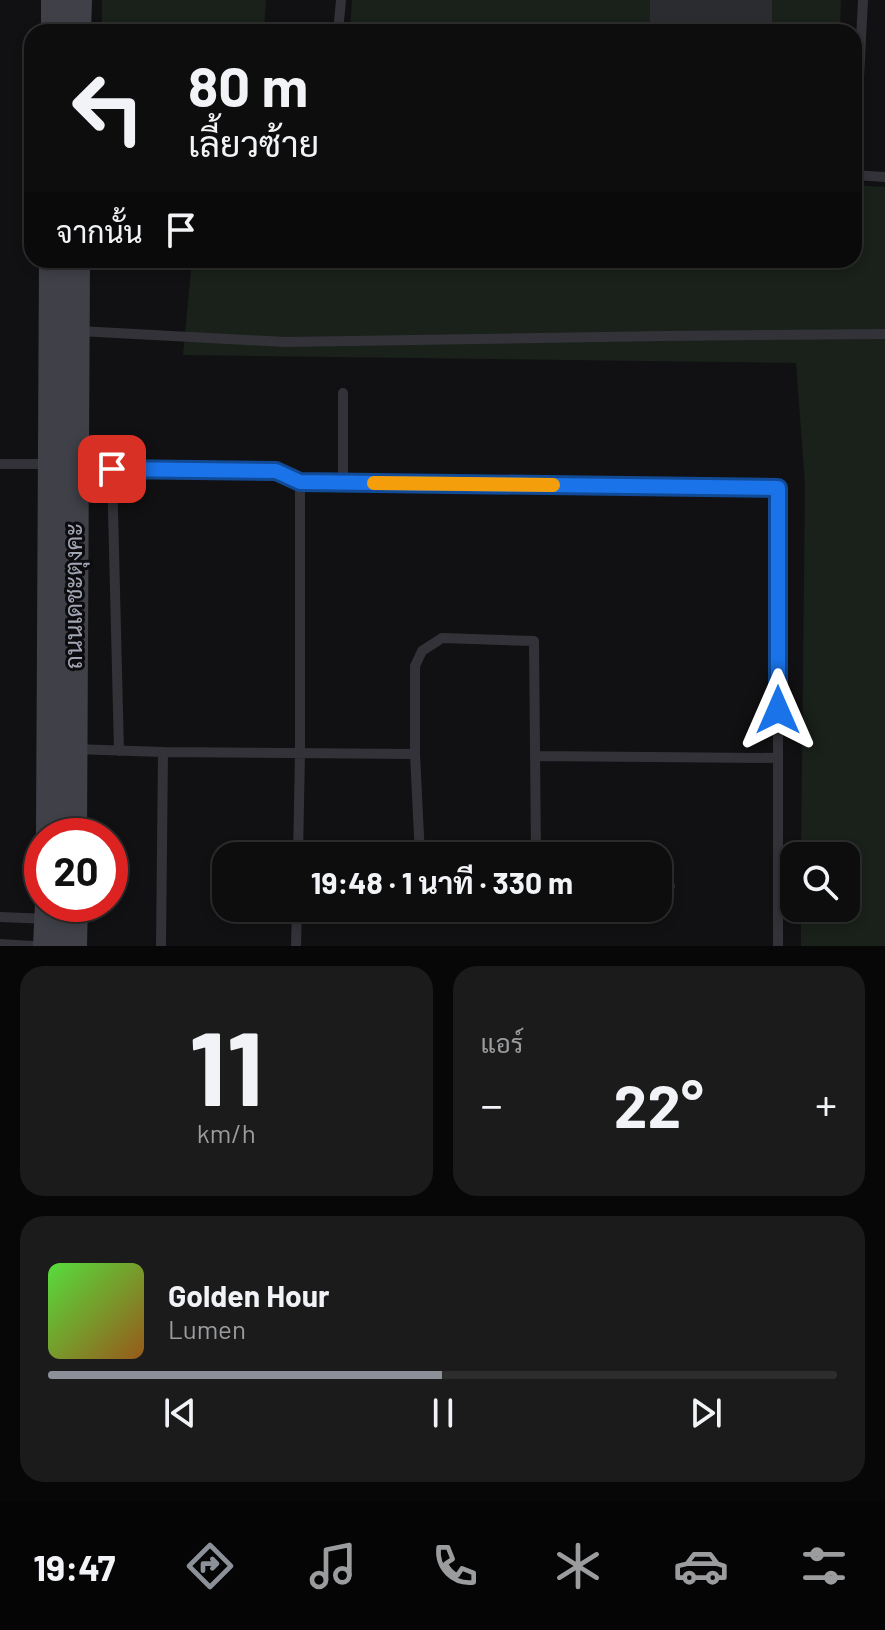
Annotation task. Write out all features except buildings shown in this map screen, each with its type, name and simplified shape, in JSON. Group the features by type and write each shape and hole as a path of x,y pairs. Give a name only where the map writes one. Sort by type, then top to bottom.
{"street":[{"path":"55,0 55,24"},
{"path":"77,24 78,0"},
{"name":"ถนนเดชะตุงคะ","path":"50,818 53,268"},
{"name":"ถนนเดชะตุงคะ","path":"73,818 76,268"}],"lane":[{"path":"339,24 341,0"},
{"path":"862,24 863,0"},
{"path":"862,176 885,177"},
{"path":"75,331 285,342 885,334"},
{"path":"343,393 343,483"},
{"path":"0,464 52,464"},
{"path":"119,751 112,469 276,471 300,482 778,488 778,946"},
{"path":"298,842 300,482"},
{"path":"419,842 415,666 422,651 442,638 534,641 536,842"},
{"path":"72,749 415,754"},
{"path":"161,946 163,752"},
{"path":"535,756 778,758"},
{"path":"0,917 61,923"},
{"path":"296,946 297,922"},
{"path":"5,945 33,946"}],"shaded area":[{"path":"102,0 266,0 264,24 102,24"},
{"path":"352,0 679,0 679,24 350,24"},
{"path":"744,0 841,0 840,24 744,24"},
{"path":"862,186 885,187 885,946 801,946 801,922 860,922 860,842 801,842 805,484 796,363 183,355 191,268 862,268"}],"runway":[{"path":"711,0 711,24"}],"slow traffic":[{"path":"374,483 553,485"}],"route":[{"path":"112,469 276,471 300,482 778,488 778,710"}]}
